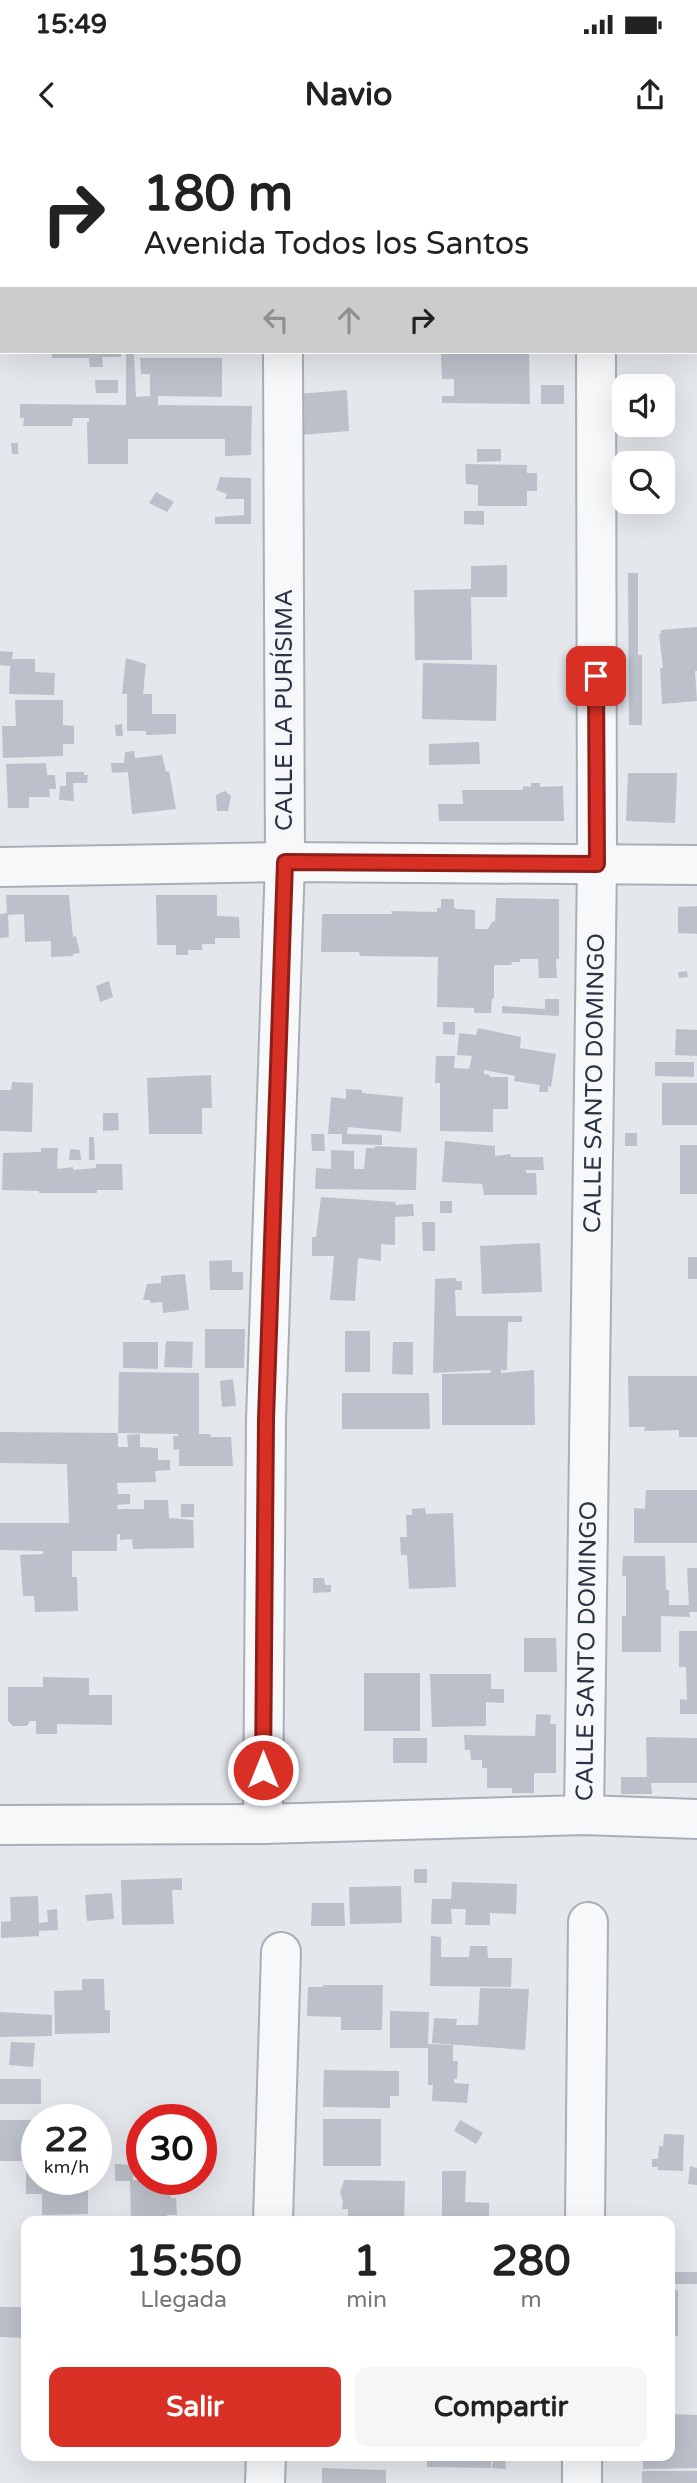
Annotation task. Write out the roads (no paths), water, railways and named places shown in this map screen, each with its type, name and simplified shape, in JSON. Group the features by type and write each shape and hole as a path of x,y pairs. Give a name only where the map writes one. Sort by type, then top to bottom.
{"street":[{"name":"CALLE LA PURÍSIMA","path":"263,1824 266,1419 285,862 284,354"},
{"name":"CALLE SANTO DOMINGO","path":"584,1815 597,864 596,354"},
{"path":"0,867 285,862 697,865"},
{"path":"0,1825 263,1824 584,1815 697,1819"},
{"path":"585,2216 588,1922"},
{"path":"273,2216 281,1952"},
{"path":"265,2483 266,2461"},
{"path":"582,2461 582,2483"}]}
